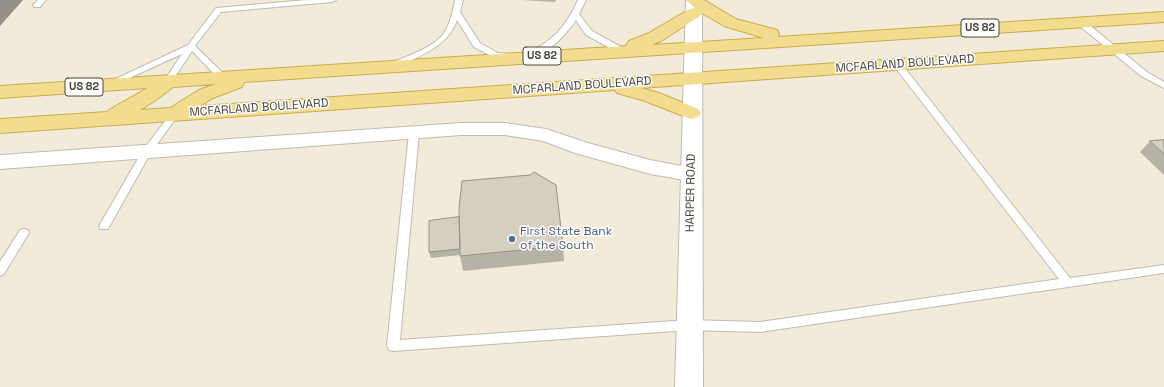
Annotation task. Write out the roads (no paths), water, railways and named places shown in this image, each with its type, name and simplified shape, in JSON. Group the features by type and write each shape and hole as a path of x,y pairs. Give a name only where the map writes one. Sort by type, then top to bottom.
{"highway":[{"path":"622,51 655,37 694,4 716,17 742,28 773,34 820,39"},
{"name":"US 82","path":"0,92 1079,21 1164,17"},
{"name":"MCFARLAND BOULEVARD","path":"0,126 1164,46"},
{"path":"175,114 206,94 237,82 278,74"},
{"path":"100,119 127,109 150,97 168,81"},
{"path":"607,84 652,97 691,113"}],"street":[{"name":"HARPER ROAD","path":"689,387 691,113 694,4"},
{"path":"0,162 461,129 505,129 546,135 597,152 650,167 691,174"}],"lane":[{"path":"168,81 191,46 228,0"},
{"path":"219,10 332,0"},
{"path":"390,66 423,51 446,35 456,12 459,0"},
{"path":"456,12 477,45 496,55 520,58 542,51 560,36 576,15 582,0"},
{"path":"576,15 589,34 622,51"},
{"path":"1079,21 1111,49 1144,74 1164,85"},
{"path":"191,46 222,77"},
{"path":"107,85 164,60 191,46"},
{"path":"897,64 1068,283"},
{"path":"104,226 146,152 175,114"},
{"path":"414,133 393,346 689,325 767,326 1164,269"},
{"path":"0,270 24,233"}],"place":[{"name":"First State Bank of the South","path":"512,239"}]}
